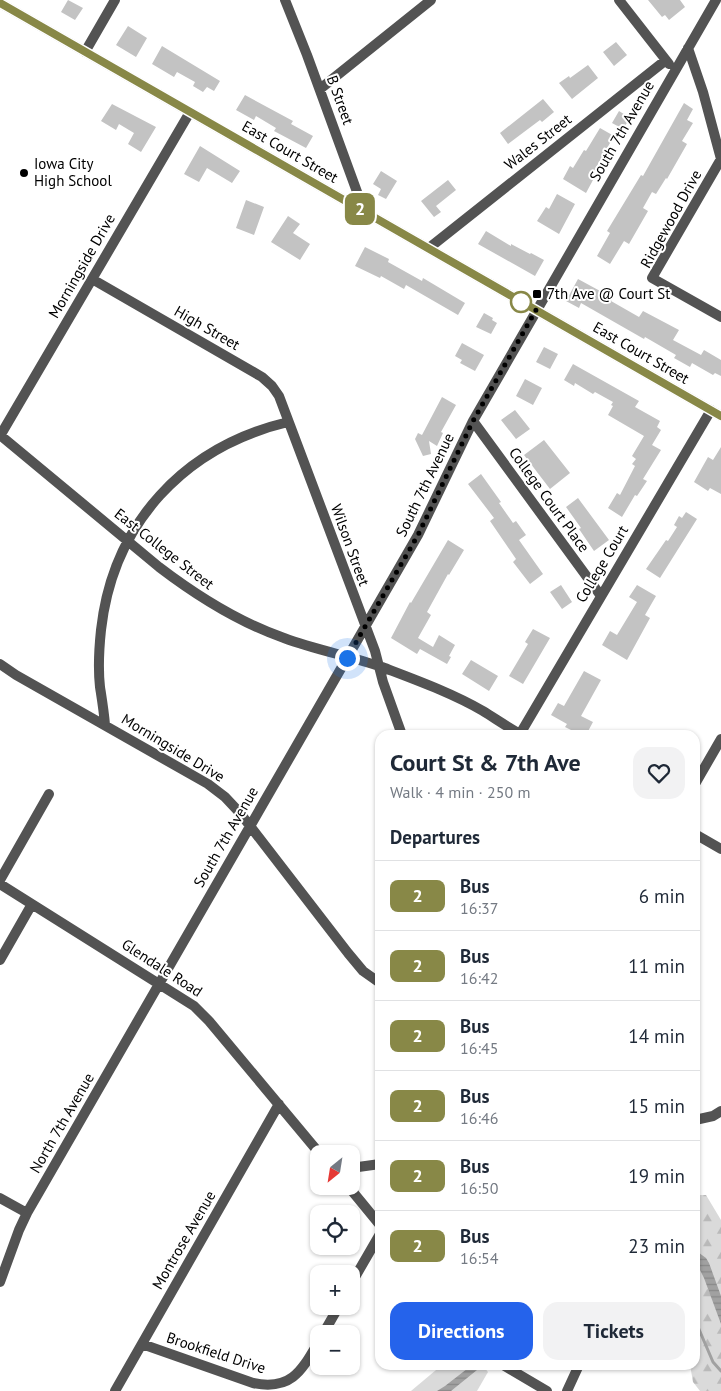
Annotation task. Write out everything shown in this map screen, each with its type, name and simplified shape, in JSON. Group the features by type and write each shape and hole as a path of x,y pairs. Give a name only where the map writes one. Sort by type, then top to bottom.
{"street":[{"path":"85,52 115,0"},
{"name":"B Street","path":"285,0 364,211"},
{"path":"320,90 431,0"},
{"path":"619,0 674,71"},
{"name":"South 7th Avenue","path":"160,984 418,535 473,421 716,0"},
{"name":"East Court Street","path":"1,7 85,52 721,416"},
{"name":"Ridgewood Drive","path":"688,48 703,92 721,159 652,278 721,317"},
{"name":"Wales Street","path":"428,248 666,60"},
{"name":"Morningside Drive","path":"0,435 190,112"},
{"name":"High Street","path":"92,279 262,377 272,386 278,396 288,422"},
{"name":"College Court","path":"523,730 711,410"},
{"name":"College Court Place","path":"473,421 601,596"},
{"path":"105,725 100,678 101,630 105,603 113,575 127,540 165,489 204,457 248,434 288,422"},
{"name":"Wilson Street","path":"288,422 380,667 383,682 400,730"},
{"name":"East College Street","path":"0,435 127,540 186,587 214,606 248,624 284,638 380,667 459,700 514,730"},
{"name":"Morningside Drive","path":"0,664 208,784 225,797 277,859 348,953 363,971 375,979"},
{"path":"700,775 721,738"},
{"path":"0,880 49,794"},
{"path":"700,837 721,849"},
{"name":"Glendale Road","path":"0,884 194,1006 209,1021 313,1145"},
{"path":"0,960 32,904"},
{"name":"North 7th Avenue","path":"0,1282 19,1230 27,1214 160,984"},
{"name":"Montrose Avenue","path":"115,1391 279,1104"},
{"path":"700,1119 713,1116 721,1111"},
{"path":"360,1167 375,1165"},
{"path":"355,1195 375,1219"},
{"path":"0,1198 27,1214"},
{"path":"360,1268 375,1243"},
{"name":"Brookfield Drive","path":"142,1344 264,1386 275,1386 290,1381 302,1370 310,1356"},
{"path":"511,1370 547,1391"},
{"path":"566,1391 576,1370"}],"green space":[{"path":"700,1195 706,1195 721,1220 721,1391 700,1391 693,1382 691,1370 700,1370"},
{"path":"436,1370 486,1370 488,1372 477,1391 411,1391"}],"shaded area":[{"path":"700,1254 709,1263 721,1296 721,1324 700,1270"},
{"path":"466,1370 477,1370 451,1391 437,1391"}],"building":[{"path":"68,0 83,8 75,20 61,12"},
{"path":"648,0 680,0 685,7 669,20 665,15 662,17"},
{"path":"128,26 147,38 136,57 116,45"},
{"path":"616,42 627,55 614,66 603,52"},
{"path":"162,46 220,81 214,91 207,87 203,92 193,86 195,82 177,72 174,77 152,64"},
{"path":"588,65 598,78 572,99 559,83 569,76 570,78"},
{"path":"245,95 293,121 291,124 313,136 306,148 274,131 276,128 256,116 254,120 236,110"},
{"path":"543,99 554,112 508,144 500,133"},
{"path":"684,103 693,109 687,120 693,123 682,141 687,144 667,179 656,194 652,192 643,208 648,211 629,244 624,241 610,264 597,256 610,233 607,231 641,175 643,176"},
{"path":"112,104 156,127 141,152 128,144 134,133 119,124 116,130 101,121"},
{"path":"619,111 630,118 623,129 612,123"},
{"path":"600,128 614,136 590,178 593,180 586,193 563,179 570,166 573,168 584,150 586,151"},
{"path":"200,146 240,171 232,183 207,168 199,182 184,174"},
{"path":"381,171 397,181 386,199 378,195 381,189 373,184"},
{"path":"448,180 456,190 436,206 441,212 434,217 421,201"},
{"path":"557,194 575,204 559,234 537,221 546,207 549,209"},
{"path":"246,200 264,207 254,235 236,228"},
{"path":"288,216 300,224 293,233 310,244 300,260 271,242"},
{"path":"486,231 511,246 511,244 544,260 535,276 478,244"},
{"path":"365,247 389,259 388,262 422,281 423,278 465,303 458,315 406,285 404,289 381,276 380,278 355,266"},
{"path":"578,279 613,298 611,301 639,317 643,311 679,330 673,340 701,355 704,350 721,360 721,376 715,373 713,375 692,363 690,367 674,358 676,355 645,337 644,339 581,303 579,308 566,301"},
{"path":"484,313 493,318 492,320 497,323 491,334 476,327"},
{"path":"462,343 484,355 475,371 460,363 462,360 455,356"},
{"path":"544,347 558,354 550,369 536,362"},
{"path":"573,364 639,401 635,407 660,421 657,427 661,430 652,445 661,450 643,479 647,481 637,496 635,495 622,517 608,508 617,493 620,495 635,466 632,464 636,459 632,456 644,436 608,415 613,402 595,392 593,394 575,383 574,386 564,380"},
{"path":"525,379 542,388 533,405 516,396"},
{"path":"442,397 456,405 441,432 443,433 437,446 429,441 431,454 423,456 415,439 418,433 422,435"},
{"path":"515,410 530,429 516,439 501,420"},
{"path":"544,440 570,473 550,489 524,455"},
{"path":"721,447 721,494 710,488 708,491 694,482 708,457 713,460"},
{"path":"481,474 513,523 516,521 526,535 519,540 543,574 530,584 513,562 516,559 490,521 494,518 468,484"},
{"path":"578,498 609,540 594,551 566,507"},
{"path":"686,512 697,519 660,578 646,569 677,527 674,525 679,516 682,518"},
{"path":"448,540 464,550 427,612 431,615 418,638 433,647 439,635 455,645 447,664 420,649 417,654 391,638 410,602"},
{"path":"561,585 572,602 562,609 550,592"},
{"path":"637,585 656,596 645,615 650,618 627,660 602,645 610,631 617,635 637,602 629,597"},
{"path":"533,629 550,638 523,684 509,676 528,644 525,642"},
{"path":"471,660 498,676 489,691 462,674"},
{"path":"584,671 601,680 581,716 593,722 589,730 571,730 565,727 567,724 551,715 558,703 564,706"}],"waterway":[{"path":"700,1332 713,1362 721,1371"}],"bus line":[{"name":"2","path":"0,3 721,416"}],"place":[{"name":"Iowa City High School","path":"24,173"},
{"name":"7th Ave @ Court St","path":"537,294"}],"route":[{"path":"347,658 418,535 473,421 536,310 521,302"}]}
